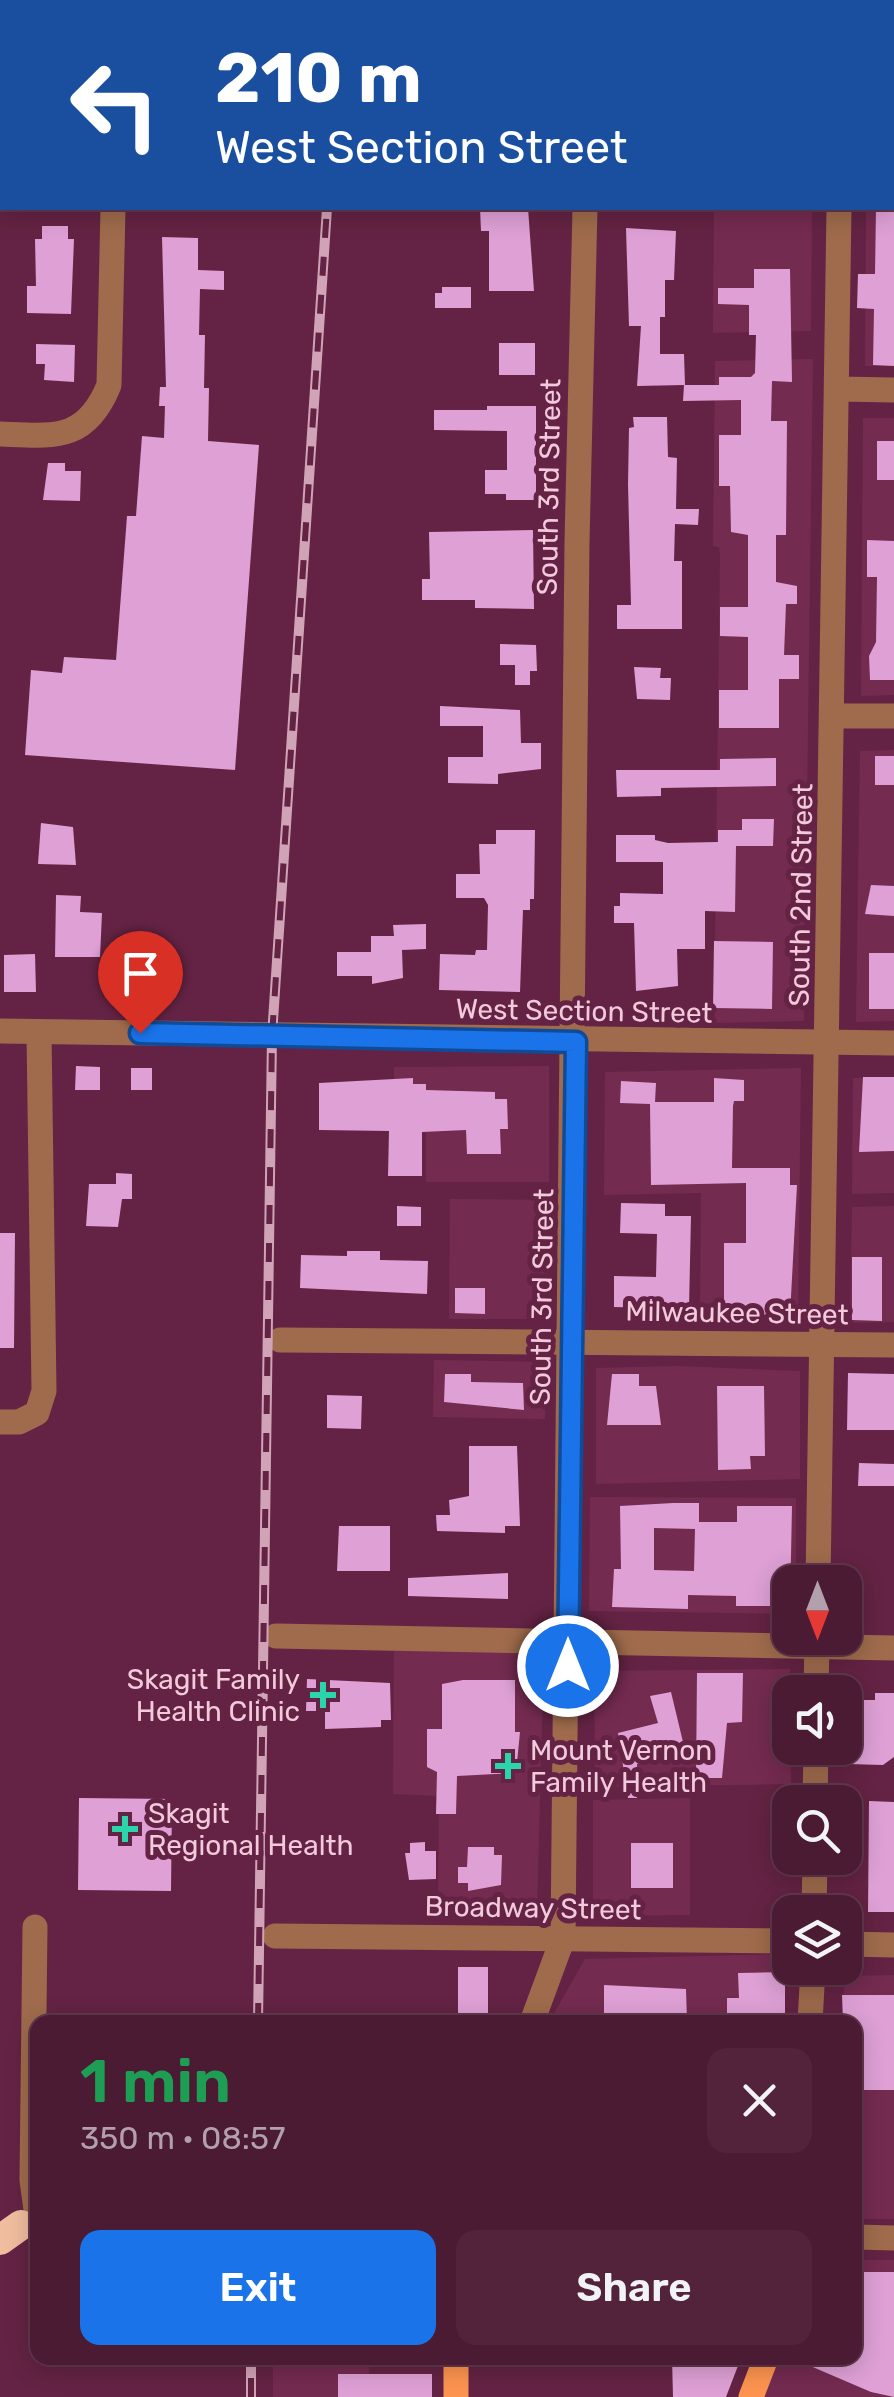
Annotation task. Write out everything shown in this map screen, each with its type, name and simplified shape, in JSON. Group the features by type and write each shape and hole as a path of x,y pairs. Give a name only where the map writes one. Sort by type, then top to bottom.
{"main road":[{"path":"456,2365 456,2397"},
{"path":"751,2397 763,2365"}],"street":[{"path":"0,434 50,436 76,430 98,412 110,386 113,210"},
{"name":"South 3rd Street","path":"535,2015 564,1938 576,1042 577,542 586,210"},
{"name":"South 2nd Street","path":"818,1565 839,210"},
{"path":"837,389 894,390"},
{"path":"833,716 894,716"},
{"name":"West Section Street","path":"0,1031 576,1042 894,1042"},
{"path":"0,1422 19,1422 38,1413 44,1392 40,1032"},
{"name":"Milwaukee Street","path":"280,1340 894,1345"},
{"path":"276,1636 772,1642"},
{"path":"862,1646 894,1648"},
{"path":"34,2015 35,1926"},
{"name":"Broadway Street","path":"276,1936 772,1941"},
{"path":"862,1944 894,1944"},
{"path":"810,2015 812,1985"},
{"path":"19,2228 30,2187"},
{"path":"862,2237 894,2238"}],"shaded area":[{"path":"714,210 812,210 811,331 713,333"},
{"path":"866,210 894,210 894,366 865,366"},
{"path":"813,359 804,1021 714,1023 720,555 719,547 713,546 715,361"},
{"path":"863,418 894,418 894,695 861,696"},
{"path":"894,750 894,1021 856,1022 860,751"},
{"path":"549,1066 549,1182 426,1182 426,1133 394,1132 394,1067"},
{"path":"801,1068 798,1312 700,1315 701,1193 604,1195 605,1072"},
{"path":"894,1077 894,1193 852,1194 853,1078"},
{"path":"450,1199 548,1200 548,1319 449,1319"},
{"path":"894,1206 894,1322 850,1323 852,1207"},
{"path":"434,1360 546,1362 545,1419 433,1417"},
{"path":"676,1366 800,1371 800,1479 596,1484 596,1368"},
{"path":"590,1497 796,1498 796,1565 772,1565 772,1614 589,1611"},
{"path":"394,1649 544,1651 537,1911 438,1913 439,1796 393,1794"},
{"path":"790,1669 790,1675 772,1675 772,1765 791,1765 791,1784 595,1787 594,1671"},
{"path":"690,1798 690,1915 593,1916 593,1800"},
{"path":"772,1954 772,1985 782,1985 783,2015 553,2015 585,1959"},
{"path":"894,1975 894,2219 862,2219 862,2015 844,2015 844,1985 862,1985 862,1976"},
{"path":"862,2260 894,2260 894,2397 761,2397 772,2365 862,2365"},
{"path":"273,2365 369,2365 369,2397 273,2397"}],"building":[{"path":"480,210 528,210 534,291 489,291 489,231 481,231"},
{"path":"876,210 894,210 894,366 873,365 874,309 857,308 858,274 875,274"},
{"path":"42,226 68,226 68,239 74,239 71,314 27,313 27,286 36,286 35,239 42,239"},
{"path":"626,228 676,231 674,280 665,280 665,317 660,317 660,354 684,354 685,385 719,385 719,377 751,377 755,373 756,335 749,335 749,305 718,304 718,288 754,288 754,269 790,269 792,382 772,381 771,421 787,421 786,535 776,535 776,582 797,586 797,604 786,604 784,655 799,655 799,679 779,679 779,728 719,728 719,690 748,690 748,637 720,636 720,607 748,607 748,535 731,532 730,486 719,486 719,435 741,435 741,400 683,401 684,385 637,386 641,326 629,326"},
{"path":"162,237 198,238 198,270 224,271 224,290 200,289 199,335 205,335 204,388 209,388 208,441 259,445 235,770 25,755 31,670 62,673 64,657 116,660 127,516 136,516 142,436 164,438 165,406 159,406 160,387 166,387"},
{"path":"442,287 471,287 471,308 435,308 435,293 442,293"},
{"path":"499,343 535,343 535,375 499,375"},
{"path":"36,344 75,345 74,382 44,380 45,364 36,364"},
{"path":"487,406 536,406 536,500 506,500 506,494 485,494 485,470 507,470 507,431 434,430 434,410 487,410"},
{"path":"633,417 667,417 668,457 677,458 676,509 699,509 698,525 675,524 674,561 682,561 682,629 617,629 617,605 631,605 628,484 629,428 634,427"},
{"path":"877,441 894,441 894,480 877,480"},
{"path":"48,463 65,463 65,471 81,471 80,501 43,500"},
{"path":"533,530 534,609 475,608 475,600 422,600 422,579 430,579 429,532"},
{"path":"867,540 894,541 894,680 870,680 869,656 876,642 877,577 867,577"},
{"path":"500,644 536,645 537,671 530,671 530,685 515,685 515,665 500,665"},
{"path":"634,667 661,668 660,678 671,678 670,700 637,699"},
{"path":"440,706 520,710 521,743 541,743 541,769 498,774 498,784 448,783 448,757 483,757 483,726 440,726"},
{"path":"875,756 894,756 894,785 875,785"},
{"path":"776,758 776,786 661,788 661,796 617,797 616,770 720,770 720,759"},
{"path":"742,819 774,819 773,846 736,846 735,912 705,911 705,949 677,949 678,986 636,991 634,923 614,923 614,906 620,906 620,893 663,894 663,862 616,862 616,835 655,835 655,840 668,843 718,842 718,830 742,830"},
{"path":"41,823 73,827 76,865 38,864"},
{"path":"496,830 535,830 534,899 530,899 530,910 523,910 520,992 439,990 440,954 475,955 476,950 487,950 488,905 484,898 456,898 456,874 480,874 479,844 496,844"},
{"path":"871,885 894,886 894,916 865,914"},
{"path":"56,895 81,896 80,912 102,913 100,957 55,957"},
{"path":"426,924 426,949 402,950 403,978 372,984 372,976 337,976 337,952 371,952 371,936 394,936 393,925"},
{"path":"714,941 773,942 772,1009 713,1008"},
{"path":"869,953 894,953 894,1009 869,1009"},
{"path":"35,954 36,992 4,992 4,955"},
{"path":"76,1066 100,1067 100,1090 75,1090"},
{"path":"131,1068 152,1068 152,1090 131,1090"},
{"path":"863,1077 894,1077 894,1151 859,1152"},
{"path":"413,1078 413,1084 426,1084 426,1090 495,1092 495,1099 507,1099 508,1129 500,1129 501,1154 467,1154 466,1130 422,1132 422,1176 388,1176 389,1131 319,1130 319,1083"},
{"path":"714,1078 744,1080 744,1101 734,1101 733,1106 732,1168 790,1168 790,1185 797,1185 790,1315 724,1315 724,1243 746,1243 746,1183 651,1185 650,1104 620,1103 621,1081 656,1083 655,1102 714,1102"},
{"path":"116,1173 132,1174 132,1199 122,1199 118,1227 86,1226 89,1184 116,1184"},
{"path":"621,1203 665,1204 665,1216 691,1216 689,1309 614,1307 614,1276 656,1277 657,1234 620,1233"},
{"path":"397,1206 421,1207 421,1226 397,1226"},
{"path":"0,1233 15,1233 14,1348 0,1348"},
{"path":"347,1251 380,1251 380,1260 428,1261 427,1294 300,1288 301,1255 347,1256"},
{"path":"852,1257 882,1257 882,1321 852,1320"},
{"path":"455,1288 485,1288 485,1314 455,1313"},
{"path":"848,1373 894,1374 894,1430 847,1430"},
{"path":"445,1374 471,1374 471,1382 523,1383 524,1410 444,1402"},
{"path":"612,1374 639,1374 639,1386 656,1386 661,1425 607,1425"},
{"path":"717,1386 764,1386 765,1456 750,1456 751,1469 718,1470"},
{"path":"327,1395 362,1396 361,1429 327,1428"},
{"path":"469,1446 517,1446 520,1526 505,1526 505,1533 437,1531 436,1515 450,1515 449,1500 469,1496"},
{"path":"859,1463 894,1464 894,1486 858,1486"},
{"path":"699,1503 699,1522 737,1522 737,1506 792,1506 791,1565 772,1565 772,1606 736,1606 736,1596 688,1595 688,1609 612,1607 614,1569 621,1569 620,1506","holes":["654,1528 695,1529 694,1571 654,1570"]},
{"path":"339,1526 390,1526 390,1571 337,1571"},
{"path":"508,1573 508,1599 408,1596 408,1578"},
{"path":"697,1673 743,1673 742,1722 727,1723 722,1778 696,1778"},
{"path":"307,1679 390,1683 391,1720 381,1720 381,1727 325,1729 325,1711 306,1711"},
{"path":"515,1680 515,1732 520,1732 516,1773 457,1776 456,1814 436,1814 437,1772 427,1767 427,1729 442,1729 442,1684"},
{"path":"671,1692 683,1742 652,1750 655,1758 637,1764 637,1798 628,1798 618,1733 658,1723 650,1696"},
{"path":"875,1693 894,1693 894,1757 883,1765 862,1764 862,1700 875,1700"},
{"name":"Skagit Regional Health","path":"79,1798 172,1799 171,1891 78,1890"},
{"path":"869,1801 894,1802 894,1912 868,1912"},
{"path":"425,1842 425,1851 436,1851 436,1879 409,1880 405,1853 410,1853 410,1843"},
{"path":"631,1843 673,1843 673,1888 631,1888"},
{"path":"468,1847 494,1847 494,1855 502,1855 501,1885 468,1891 468,1883 458,1883 458,1867 467,1867"},
{"path":"458,1967 488,1967 488,2015 458,2015"},
{"path":"772,1972 772,1985 785,1985 785,2015 727,2015 727,1998 739,1998 738,1973"},
{"path":"604,1985 686,1989 687,2015 604,2015"},
{"path":"842,1995 894,1995 894,2090 862,2090 862,2015 843,2015"},
{"path":"862,2272 894,2272 894,2397 871,2392 808,2365 862,2365"},
{"path":"672,2365 738,2365 726,2397 673,2397"},
{"path":"338,2374 432,2374 432,2397 338,2397"}],"railway":[{"path":"258,2015 272,1036 327,210"},
{"path":"251,2365 251,2397"}],"place":[{"name":"Skagit Family Health Clinic","path":"323,1695"},
{"name":"Mount Vernon Family Health","path":"508,1766"},
{"name":"Skagit Regional Health","path":"125,1829"}],"route":[{"path":"140,1033 576,1042 568,1666"}]}
